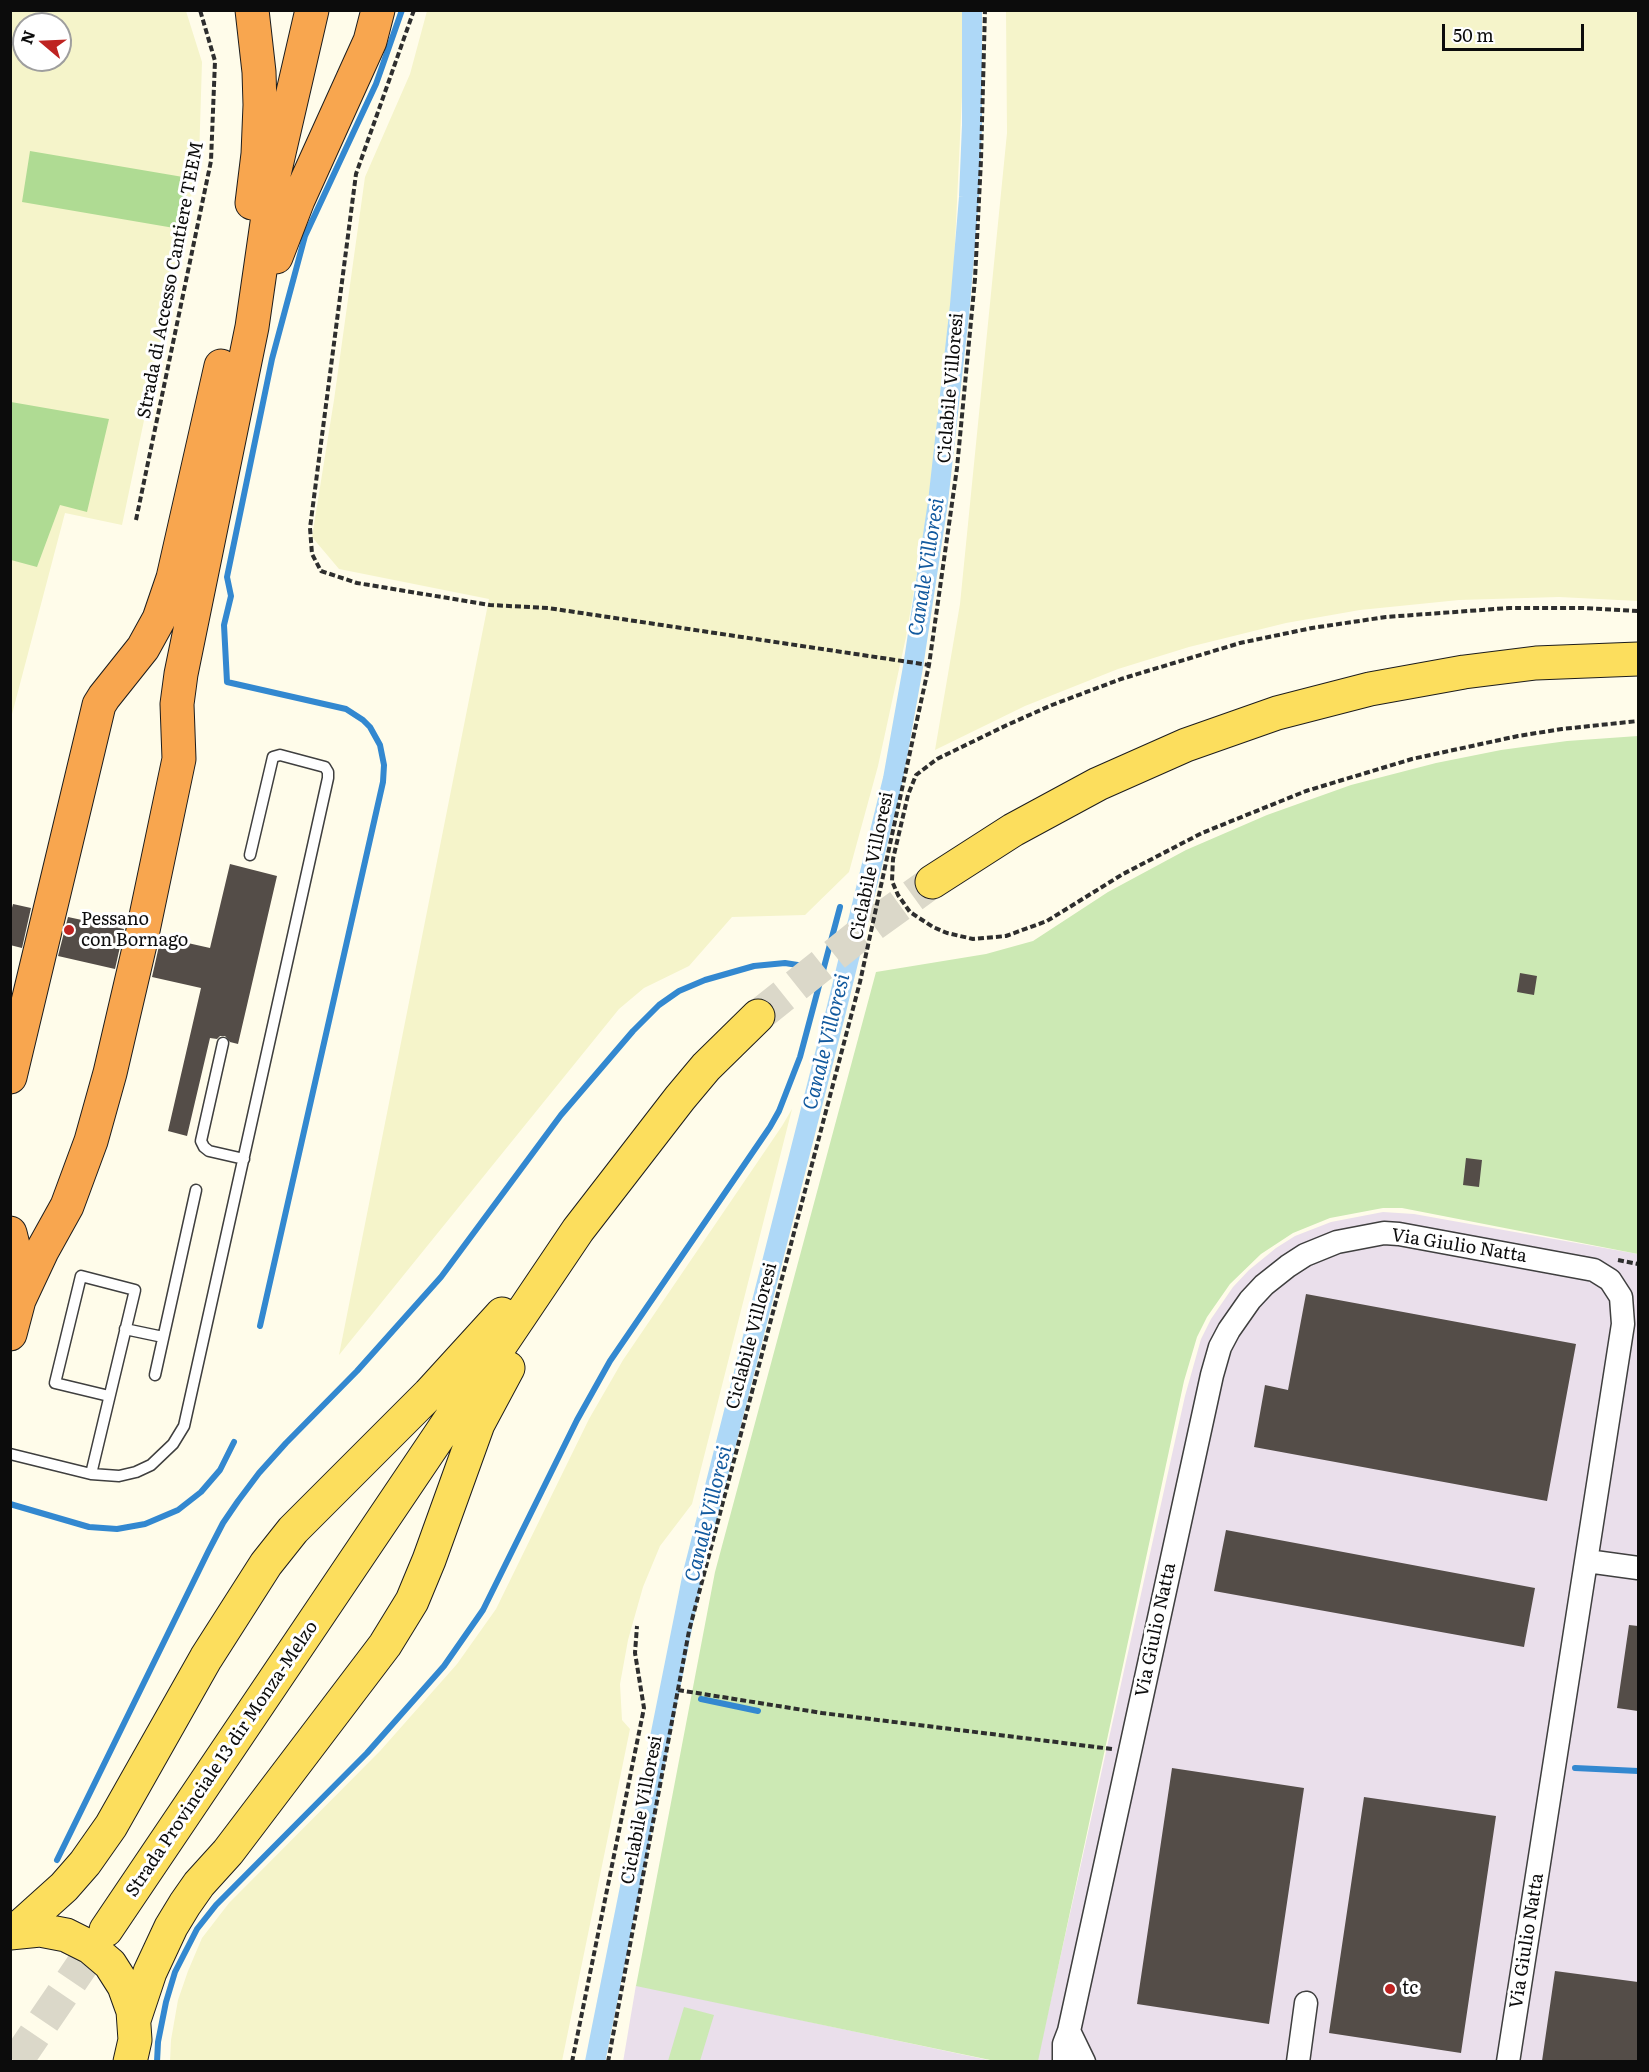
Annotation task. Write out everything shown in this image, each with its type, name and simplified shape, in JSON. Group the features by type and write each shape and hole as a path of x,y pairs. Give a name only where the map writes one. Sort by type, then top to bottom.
{"highway":[{"path":"10,1077 99,705 152,633 173,578 238,293 260,137 259,72 252,10"},
{"path":"238,293 274,174 312,10"},
{"path":"252,327 289,222 370,41 378,10"},
{"path":"10,1334 19,1300 42,1251 68,1206 91,1141 110,1073 141,940 176,776 180,740 177,704 180,674 252,327 274,174"},
{"path":"10,1233 16,1257 19,1300"}],"main road":[{"path":"932,882 1006,834 1098,784 1186,745 1269,716 1346,694 1441,675 1536,663 1638,659"},
{"path":"12,1933 64,1887 85,1863 111,1826 218,1638 246,1592 279,1547 345,1476 429,1394 578,1230 706,1067 758,1016"},
{"path":"134,2020 150,1972 171,1927 185,1904 199,1884 236,1842 386,1645 412,1600 429,1560 478,1424 531,1327 578,1230"},
{"name":"Strada Provinciale 13 dir Monza-Melzo","path":"106,1930 578,1230"},
{"path":"12,1933 32,1930 58,1933 75,1938 97,1952 110,1964 128,1994 134,2020 135,2040 130,2061"}],"street":[{"name":"Via Giulio Natta","path":"1064,2061 1064,2044 1069,2031 1216,1359 1229,1330 1250,1300 1264,1285 1288,1266 1321,1248 1384,1233 1594,1270 1610,1280 1621,1297 1623,1324 1508,2061"},
{"path":"1587,1561 1638,1568"},
{"path":"1298,2061 1306,2003"},
{"path":"1069,2031 1084,2061"}],"lane":[{"path":"10,1454 91,1474 118,1476 140,1470 162,1457 184,1426 328,778 325,766 280,755 273,757 250,855"},
{"path":"223,1043 201,1143 209,1151 244,1159"},
{"path":"155,1375 196,1190"},
{"path":"91,1474 135,1290 81,1276 55,1383 109,1396"},
{"path":"125,1329 163,1337"}],"path":[{"name":"Strada di Accesso Cantiere TEEM","path":"136,520 211,161 215,61 200,10"},
{"path":"414,10 356,174 310,528 312,554 321,571 357,583 490,605 548,608 928,664"},
{"name":"Ciclabile Villoresi","path":"608,2061 688,1631 860,982 928,664 957,468 975,279 985,10"},
{"path":"906,773 916,775"},
{"path":"883,879 892,881"},
{"path":"1609,1258 1638,1264"},
{"path":"572,2061 644,1708 635,1653 637,1626"},
{"path":"678,1690 822,1713 1116,1749"}],"shaded area":[{"path":"1383,1212 1414,1214 1638,1254 1638,2061 1037,2062 1185,1396 1201,1339 1211,1319 1233,1287 1249,1270 1276,1248 1295,1236 1331,1222"},
{"path":"636,1985 993,2061 623,2062"}],"green space":[{"path":"11,11 186,11 202,62 199,159 122,525 65,513 11,718"},
{"path":"427,11 966,11 952,307 929,502 906,637 878,766 849,872 805,915 732,917 689,966 644,988 619,1009 339,1355 489,599 339,569 312,537 334,400 365,177 410,74"},
{"path":"1006,11 1638,11 1638,601 1559,597 1459,600 1360,610 1286,623 1189,647 1118,669 1025,706 935,750 960,604 1007,133"},
{"path":"30,151 189,178 180,229 22,202"},
{"path":"11,402 109,419 87,512 60,505 37,567 11,560"},
{"path":"1638,736 1638,1254 1402,1208 1383,1208 1330,1218 1293,1233 1261,1254 1230,1284 1207,1317 1197,1337 1184,1381 1038,2061 995,2061 636,1986 715,1572 876,972 986,954 1033,941 1108,892 1186,850 1267,815 1351,785 1436,763 1501,750 1567,741"},
{"path":"792,1109 692,1504 660,1546 643,1587 628,1640 620,1684 622,1720 630,1729 562,2061 170,2061 178,2000 202,1938 229,1903 380,1751 457,1664 496,1609 589,1419 623,1360"},
{"path":"684,2007 714,2015 700,2061 668,2061"}],"building":[{"path":"230,864 277,876 238,1044 230,1042 225,1036 217,1039 210,1038 187,1136 168,1131 201,988 152,977 161,937 210,948"},
{"path":"13,904 31,908 22,948 10,945 10,915"},
{"path":"68,917 124,929 115,969 58,956"},
{"path":"1520,973 1537,976 1534,995 1517,992"},
{"path":"1466,1158 1482,1160 1479,1187 1463,1185"},
{"path":"1306,1294 1576,1344 1547,1501 1254,1447 1265,1385 1288,1390"},
{"path":"1226,1530 1535,1588 1524,1647 1214,1591"},
{"path":"1629,1625 1638,1626 1638,1711 1617,1708"},
{"path":"1172,1768 1304,1788 1269,2024 1137,2004"},
{"path":"1364,1797 1496,1816 1461,2053 1329,2033"},
{"path":"1555,1971 1638,1982 1638,2061 1542,2061"}],"waterway":[{"path":"260,1326 383,782 384,765 380,745 370,727 346,709 227,682 224,625 231,596 227,577 272,359 305,236 376,84 402,10"},
{"name":"Canale Villoresi","path":"595,2062 693,1573 893,779 938,502 960,305 972,125 972,10"},
{"path":"157,2062 158,2042 175,1972 197,1929 216,1905 367,1753 444,1666 483,1610 577,1420 610,1361 770,1127 779,1111 800,1057 840,907"},
{"path":"57,1860 208,1552 238,1501 286,1443 357,1371 441,1277 561,1115 633,1031 659,1005 679,991 705,980 754,966 785,963 823,969"},
{"path":"10,1504 89,1527 117,1529 145,1524 178,1510 201,1492 220,1470 234,1442"},
{"path":"701,1699 758,1711"},
{"path":"1575,1768 1638,1771"}],"tunnel":[{"path":"758,1016 863,932 932,882"},
{"path":"16,2062 106,1930"}],"place":[{"name":"Pessano con Bornago","path":"69,930"},
{"name":"tc","path":"1390,1989"}]}
